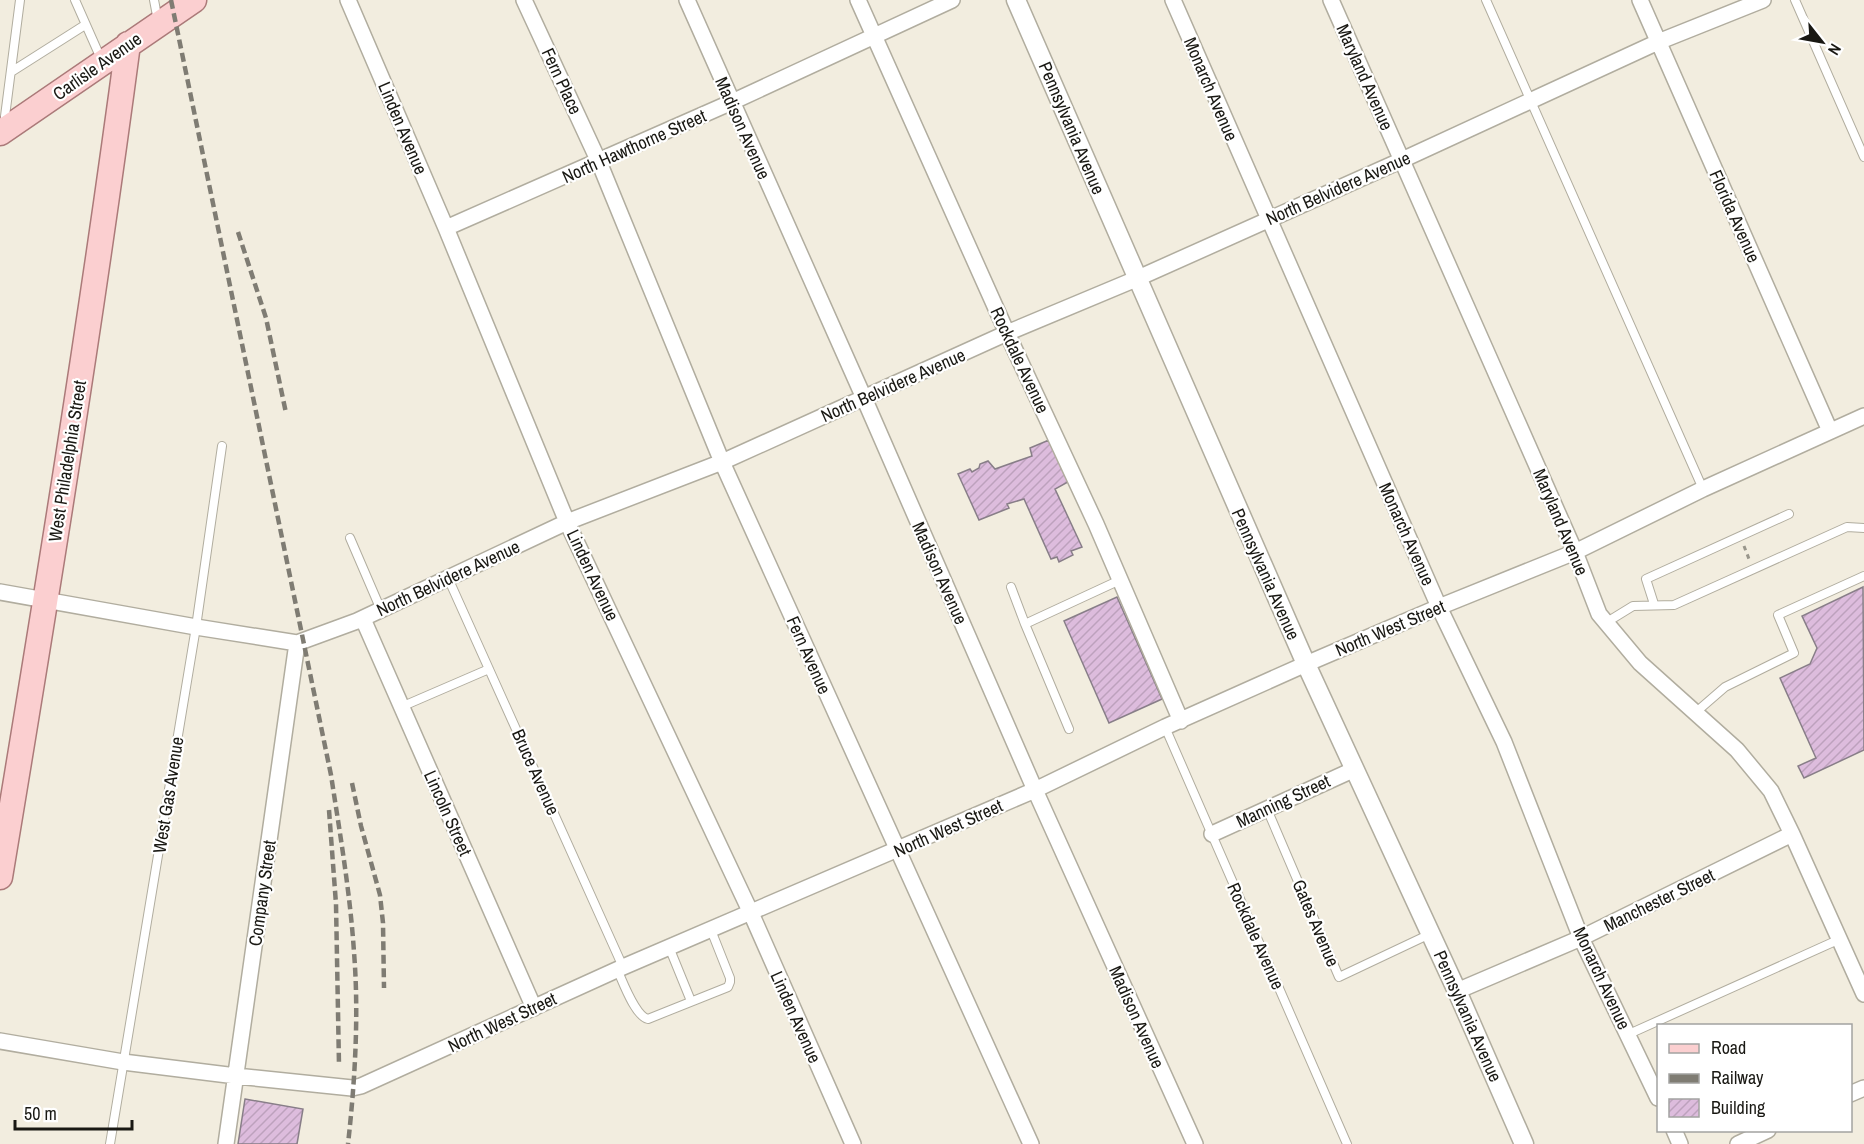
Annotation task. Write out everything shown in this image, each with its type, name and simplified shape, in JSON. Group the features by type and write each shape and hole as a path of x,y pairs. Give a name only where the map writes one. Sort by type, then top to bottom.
{"main road":[{"name":"Carlisle Avenue","path":"1,135 128,44 156,11 194,0"},
{"name":"West Philadelphia Street","path":"0,877 46,599 110,181 128,44"}],"street":[{"name":"Linden Avenue","path":"348,0 446,228 567,522 751,913 853,1144"},
{"name":"Fern Place","path":"524,0 599,162"},
{"name":"Madison Avenue","path":"687,0 1035,790 1195,1144"},
{"name":"Rockdale Avenue","path":"858,0 1120,580 1181,721"},
{"name":"North Hawthorne Street","path":"446,228 599,162 952,0"},
{"name":"Pennsylvania Avenue","path":"1016,0 1306,664 1458,991 1524,1144"},
{"name":"Monarch Avenue","path":"1173,0 1439,607 1504,742 1581,938 1657,1094"},
{"name":"Maryland Avenue","path":"1330,0 1575,552 1599,614 1640,663 1737,750 1771,791 1864,994"},
{"name":"Florida Avenue","path":"1640,0 1830,431"},
{"name":"North Belvidere Avenue","path":"0,592 297,643 363,619 567,522 722,462 1007,333 1136,279 1402,160 1658,42 1763,0"},
{"name":"Fern Avenue","path":"599,162 722,462 1031,1144"},
{"name":"North West Street","path":"0,1041 123,1062 352,1088 360,1086 620,968 1035,790 1306,664 1575,552 1703,489 1864,416"},
{"name":"Lincoln Street","path":"363,619 534,1008"},
{"name":"Company Street","path":"226,1144 297,643"},
{"name":"Manning Street","path":"1212,834 1355,768"},
{"name":"Manchester Street","path":"1458,991 1581,938 1792,834"},
{"path":"1738,1144 1766,1132"}],"lane":[{"path":"1,135 20,0"},
{"path":"75,0 102,62"},
{"path":"1486,0 1703,489"},
{"path":"1795,0 1864,158"},
{"path":"11,72 85,25"},
{"name":"West Gas Avenue","path":"110,1144 196,627 222,446"},
{"path":"1654,604 1646,579 1790,514"},
{"path":"1606,622 1633,606 1674,605 1847,527 1864,528"},
{"path":"350,538 381,610"},
{"path":"1695,713 1725,687 1794,653 1778,615 1864,576"},
{"name":"Bruce Avenue","path":"448,578 638,1012 648,1019 691,1001"},
{"path":"1025,624 1120,580"},
{"path":"1011,587 1069,729"},
{"path":"401,707 489,669"},
{"name":"Rockdale Avenue","path":"1165,728 1347,1144"},
{"name":"Gates Avenue","path":"1267,809 1338,976 1431,933"},
{"path":"669,947 691,1001 728,987 730,982 711,930"},
{"path":"1629,1034 1840,939"}],"path":[{"path":"1740,536 1754,569"}],"building":[{"path":"1049,440 1068,482 1055,489 1082,547 1071,551 1073,555 1059,562 1057,557 1051,559 1024,499 1007,504 1009,508 979,520 958,474 970,469 972,472 979,468 980,464 988,461 995,469 1032,456 1030,448"},
{"path":"1863,587 1864,750 1804,778 1798,766 1816,758 1780,678 1810,664 1817,648 1802,616"},
{"path":"1117,597 1162,699 1109,723 1064,621"},
{"path":"245,1099 303,1109 297,1144 238,1144"}],"railway":[{"path":"171,0 331,775 338,819 350,907 356,1000 356,1048 348,1144"},
{"path":"238,232 266,318 286,413"},
{"path":"352,783 380,895 384,988"},
{"path":"329,810 336,904 339,1065"}]}
